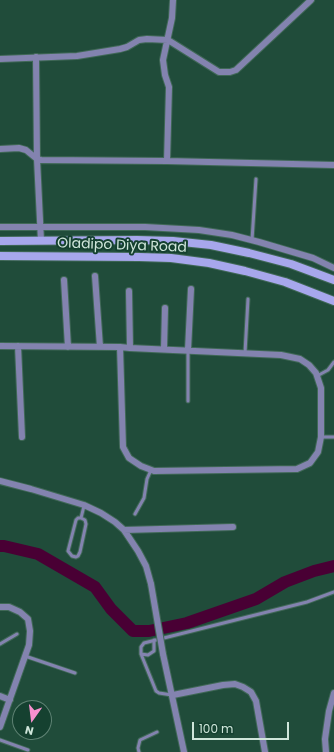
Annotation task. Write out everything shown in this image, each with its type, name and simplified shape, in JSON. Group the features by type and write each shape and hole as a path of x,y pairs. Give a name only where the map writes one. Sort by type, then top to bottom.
{"main road":[{"name":"Oladipo Diya Road","path":"0,241 173,241 249,253 291,264 334,280"},
{"name":"Oladipo Diya Road","path":"0,256 139,257 171,258 194,261 245,271 285,282 334,301"}],"street":[{"path":"167,161 169,87 165,76 163,60 172,18 173,0"},
{"path":"0,59 77,56 120,49 139,40 168,40 219,72 230,72 236,70 311,0"},
{"path":"36,57 37,159 42,241"},
{"path":"0,149 19,148 26,150 37,159 334,165"},
{"path":"0,227 177,228 252,240 313,258 334,268"},
{"path":"94,276 100,347"},
{"path":"64,280 68,347"},
{"path":"188,350 191,289"},
{"path":"129,291 130,348"},
{"path":"164,349 165,308"},
{"path":"0,346 120,347 281,355 300,359 309,365 316,373 321,388 321,437 318,452 310,463 297,469 154,471 141,466 129,458 123,447 120,347"},
{"path":"18,346 22,437"},
{"path":"0,481 84,506 101,513 124,530 146,566 151,584 163,654 184,752"},
{"path":"124,530 233,527"},
{"path":"0,607 9,607 20,612 28,619 30,631 29,645 0,727"},
{"path":"173,695 223,685 235,684 243,686 251,692 256,701 265,752"},
{"path":"326,752 325,740 329,711 334,693"},
{"path":"0,696 10,700"}],"lane":[{"path":"252,240 256,179"},
{"path":"245,353 248,299"},
{"path":"188,350 188,401"},
{"path":"317,376 328,370 334,362"},
{"path":"321,437 334,437"},
{"path":"135,514 144,498 147,479 151,470"},
{"path":"81,518 84,506"},
{"path":"81,518 85,520 86,524 80,552 76,557 72,556 68,551 76,520 81,518"},
{"path":"173,695 159,693 156,691 141,654 142,644 307,602 334,592"},
{"path":"0,644 17,634"},
{"path":"141,654 151,654 155,647 154,640"},
{"path":"25,656 75,673"},
{"path":"139,752 138,748 140,740 157,732"},
{"path":"0,740 28,750"}],"waterway":[{"path":"0,546 38,554 95,587 111,609 133,631 149,631 187,623 256,599 285,582 314,571 334,566"}]}
